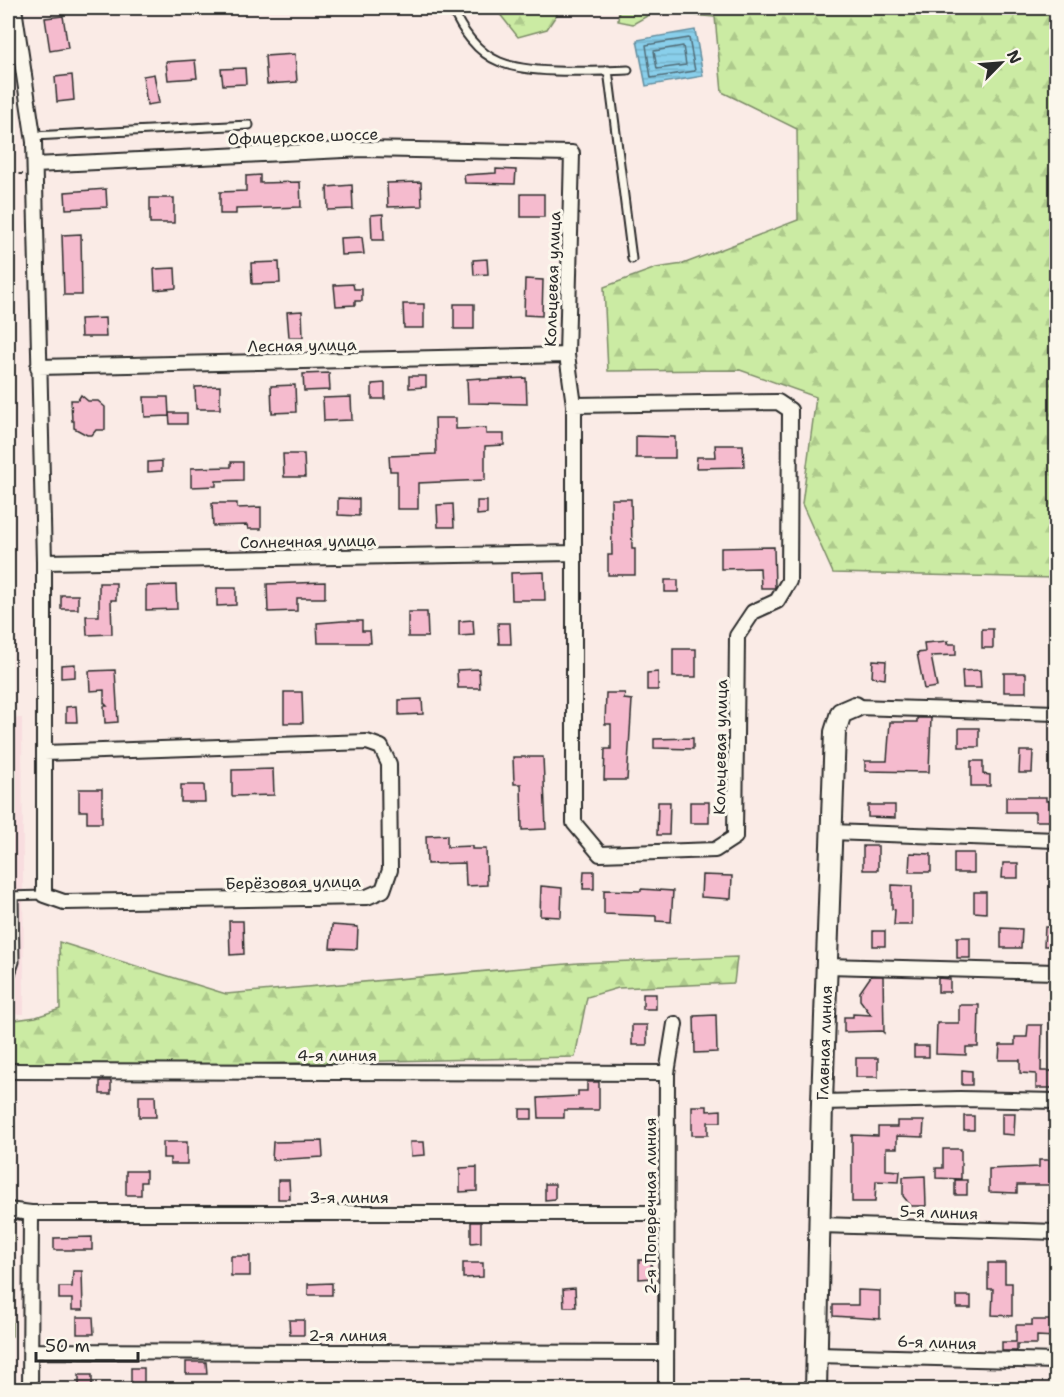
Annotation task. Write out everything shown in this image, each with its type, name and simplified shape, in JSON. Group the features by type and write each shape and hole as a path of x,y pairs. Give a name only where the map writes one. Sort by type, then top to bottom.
{"street":[{"path":"14,8 33,136 35,165 44,562 44,895"},
{"name":"Офицерское шоссе","path":"35,165 364,149 572,153"},
{"name":"Кольцевая улица","path":"572,153 567,355 574,405 574,823 600,854 715,850 735,837 737,636 753,612 777,601 789,582 790,410 778,402 574,405"},
{"name":"Лесная улица","path":"38,367 567,355"},
{"name":"Солнечная улица","path":"44,562 573,553"},
{"path":"855,707 1056,713"},
{"name":"Главная линия","path":"816,1389 822,1102 835,732 841,713 855,707"},
{"name":"Берёзовая улица","path":"44,753 367,742 381,747 389,764 390,870 383,890 367,897 64,902 44,895"},
{"path":"831,832 1056,840"},
{"path":"827,966 1056,972"},
{"name":"2-я Поперечная линия","path":"666,1389 666,1073 675,1024"},
{"name":"4-я линия","path":"8,1071 666,1073"},
{"path":"822,1102 960,1099 1056,1101"},
{"name":"3-я линия","path":"8,1210 31,1213 667,1213"},
{"path":"30,1389 31,1213"},
{"name":"5-я линия","path":"820,1225 1056,1232"},
{"name":"2-я линия","path":"30,1350 666,1353"},
{"name":"6-я линия","path":"817,1355 1056,1361"}],"lane":[{"path":"453,8 462,28 475,45 498,62 518,68 628,70"},
{"path":"608,70 632,260"},
{"path":"33,136 249,125"},
{"path":"8,983 15,962 11,896 44,895"}],"shaded area":[{"path":"8,718 22,718 24,1014 8,1014"}],"green space":[{"path":"495,8 561,8 547,29 518,37"},
{"path":"619,8 1056,8 1056,578 833,573 802,504 816,397 740,370 608,371 604,287 656,268 683,264 798,220 797,129 722,92 715,17 654,12 633,24 618,21"},
{"path":"59,942 226,994 578,963 737,957 734,983 618,988 587,997 575,1057 8,1069 8,1021 36,1017 60,1009"},
{"path":"8,1224 13,1225 12,1336 8,1336"}],"water":[{"path":"695,30 703,76 646,86 637,40"}],"building":[{"path":"63,16 68,48 50,51 45,18"},
{"path":"295,54 297,82 267,84 265,56"},
{"path":"195,60 197,78 168,80 166,62"},
{"path":"245,68 246,84 223,85 221,69"},
{"path":"154,74 159,103 147,105 143,76"},
{"path":"72,75 74,100 57,102 55,77"},
{"path":"496,169 516,170 515,184 465,183 464,175 496,173"},
{"path":"260,175 260,183 300,182 301,207 236,209 236,214 220,214 220,192 246,191 246,176"},
{"path":"421,182 422,206 388,207 387,183"},
{"path":"352,185 353,209 328,210 327,187"},
{"path":"106,189 107,207 66,209 65,192"},
{"path":"521,194 544,194 544,217 521,217"},
{"path":"150,198 174,198 174,223 150,223"},
{"path":"383,214 384,240 372,240 371,215"},
{"path":"81,234 82,295 64,295 62,235"},
{"path":"362,237 364,254 341,255 340,238"},
{"path":"487,259 488,274 474,275 473,260"},
{"path":"279,262 280,283 252,284 251,263"},
{"path":"175,268 176,288 155,290 154,269"},
{"path":"525,279 543,280 542,316 524,315"},
{"path":"353,284 354,289 362,289 362,301 355,301 355,305 336,306 334,285"},
{"path":"403,304 424,304 424,328 404,328"},
{"path":"454,304 474,304 474,329 454,329"},
{"path":"302,311 303,337 289,337 287,312"},
{"path":"105,318 106,337 81,337 80,319"},
{"path":"329,373 330,390 304,391 303,374"},
{"path":"409,376 426,376 426,387 409,388"},
{"path":"481,378 481,380 526,378 527,404 468,403 467,379"},
{"path":"385,383 385,399 372,399 372,384"},
{"path":"295,385 296,412 272,413 271,386"},
{"path":"220,386 220,409 196,409 195,387"},
{"path":"81,395 88,401 98,401 105,407 105,430 96,430 92,435 87,435 74,428 71,400 78,400"},
{"path":"144,397 168,397 169,416 145,417"},
{"path":"351,397 352,420 324,421 323,398"},
{"path":"169,413 187,413 187,424 170,424"},
{"path":"435,418 456,418 456,429 486,428 486,434 504,434 504,445 485,446 485,480 418,483 418,509 397,509 397,471 390,471 389,456 436,454"},
{"path":"636,436 675,437 675,458 636,458"},
{"path":"715,445 743,445 744,467 696,468 697,457 716,457"},
{"path":"283,454 304,454 305,477 284,477"},
{"path":"162,461 162,471 148,472 148,462"},
{"path":"231,462 243,462 243,480 216,481 216,486 191,487 191,468 231,467"},
{"path":"338,498 359,499 359,516 338,515"},
{"path":"611,499 631,499 635,575 608,575 608,555 612,555"},
{"path":"477,501 487,501 487,514 477,515"},
{"path":"212,503 237,503 237,508 261,507 261,529 248,529 247,525 213,526"},
{"path":"453,504 454,527 438,527 437,505"},
{"path":"774,547 775,588 761,588 760,568 721,569 721,548"},
{"path":"544,572 545,600 512,600 511,573"},
{"path":"665,580 678,580 678,592 665,592"},
{"path":"325,582 325,598 297,598 297,611 268,612 267,584"},
{"path":"99,583 116,583 116,600 111,600 112,634 87,635 86,616 99,616"},
{"path":"176,585 177,609 146,610 146,586"},
{"path":"217,588 236,588 236,605 217,606"},
{"path":"61,595 78,595 78,609 61,609"},
{"path":"408,612 427,612 428,637 408,637"},
{"path":"473,620 474,635 459,636 459,621"},
{"path":"362,621 362,631 370,631 371,643 318,643 317,623"},
{"path":"498,623 510,623 511,644 499,644"},
{"path":"982,629 993,629 993,648 982,648"},
{"path":"948,641 947,644 956,644 956,655 931,656 937,687 924,689 917,653 925,652 924,643"},
{"path":"673,649 696,649 696,677 673,677"},
{"path":"873,660 886,661 885,679 872,677"},
{"path":"75,664 75,677 61,678 61,665"},
{"path":"479,669 480,688 458,688 457,670"},
{"path":"115,670 118,722 105,723 104,706 107,706 104,703 104,690 90,691 89,671"},
{"path":"980,670 981,688 963,688 962,671"},
{"path":"658,672 658,690 647,690 647,673"},
{"path":"1004,673 1026,673 1026,692 1004,692"},
{"path":"284,692 302,692 303,723 284,723"},
{"path":"606,693 625,693 624,699 632,700 627,780 604,780 605,749 611,749 611,724 605,724"},
{"path":"422,699 423,714 399,715 399,700"},
{"path":"76,706 77,722 66,722 66,707"},
{"path":"917,718 931,718 929,772 865,771 865,761 887,761 890,722 917,722"},
{"path":"959,728 979,728 979,747 959,747"},
{"path":"693,738 693,749 654,748 654,739"},
{"path":"1020,751 1033,751 1032,773 1019,773"},
{"path":"513,757 543,757 546,829 522,830 521,784 514,784"},
{"path":"971,761 983,761 983,774 990,775 990,786 971,786"},
{"path":"273,769 274,795 232,796 232,770"},
{"path":"181,785 204,785 205,802 181,802"},
{"path":"79,789 102,789 102,823 87,823 87,811 79,811"},
{"path":"1006,797 1046,797 1046,801 1056,801 1056,821 1035,821 1035,812 1006,812"},
{"path":"658,802 670,802 669,835 657,835"},
{"path":"690,802 709,802 709,823 690,823"},
{"path":"868,805 895,805 895,818 868,817"},
{"path":"447,835 447,847 472,846 472,849 486,849 487,885 466,886 465,863 427,864 426,836"},
{"path":"863,846 878,846 878,870 863,870"},
{"path":"910,853 931,854 931,872 909,872"},
{"path":"954,853 974,853 974,873 954,873"},
{"path":"1003,863 1018,863 1018,878 1002,878"},
{"path":"584,871 594,871 594,889 583,889"},
{"path":"702,875 732,876 731,899 701,897"},
{"path":"892,885 912,886 912,925 894,925"},
{"path":"541,886 562,888 561,917 540,916"},
{"path":"641,889 673,891 671,922 656,921 656,916 604,914 604,890 641,891"},
{"path":"974,892 986,892 986,913 974,912"},
{"path":"229,921 243,921 244,954 230,955"},
{"path":"332,925 358,927 357,949 330,948"},
{"path":"1045,927 1056,927 1056,946 1044,946"},
{"path":"1001,928 1022,929 1021,948 1001,948"},
{"path":"873,931 885,931 885,946 873,946"},
{"path":"957,937 970,937 970,958 957,958"},
{"path":"871,976 883,976 884,1033 882,1031 844,1032 844,1017 853,1017 853,1014 871,1015 860,1000 860,992"},
{"path":"938,978 950,979 950,992 938,992"},
{"path":"643,994 656,994 656,1009 643,1009"},
{"path":"959,1005 979,1005 978,1047 966,1047 966,1055 936,1054 937,1023 959,1023"},
{"path":"716,1015 717,1052 695,1053 694,1016"},
{"path":"632,1025 647,1025 647,1045 632,1045"},
{"path":"1028,1025 1042,1025 1041,1071 1055,1071 1055,1088 1036,1088 1036,1074 1020,1073 1020,1060 999,1060 1000,1045 1015,1045 1015,1037 1027,1037"},
{"path":"914,1046 929,1046 929,1057 914,1057"},
{"path":"856,1058 878,1058 878,1077 856,1077"},
{"path":"962,1070 972,1071 972,1085 962,1085"},
{"path":"100,1081 111,1081 111,1094 100,1094"},
{"path":"587,1082 599,1082 599,1110 564,1110 564,1118 539,1118 538,1098 578,1096 578,1091 587,1091"},
{"path":"139,1096 155,1096 156,1117 139,1117"},
{"path":"692,1106 707,1106 707,1111 721,1110 721,1122 708,1122 708,1135 692,1135"},
{"path":"520,1109 532,1109 532,1119 520,1119"},
{"path":"1002,1113 1015,1113 1014,1135 1002,1134"},
{"path":"964,1116 974,1116 974,1130 964,1130"},
{"path":"897,1121 924,1121 923,1137 897,1136 897,1148 886,1148 886,1170 900,1171 899,1182 876,1181 875,1202 852,1202 852,1135 878,1136 878,1127 897,1127"},
{"path":"322,1141 323,1157 272,1160 273,1142"},
{"path":"163,1142 187,1142 187,1164 170,1164 170,1158 163,1158"},
{"path":"410,1142 424,1142 425,1155 411,1156"},
{"path":"943,1149 961,1149 961,1179 936,1178 936,1168 943,1168"},
{"path":"1039,1160 1050,1160 1050,1168 1056,1168 1056,1185 1017,1185 1017,1193 989,1192 989,1169 1039,1167"},
{"path":"477,1167 477,1191 460,1192 460,1168"},
{"path":"126,1171 146,1171 146,1182 141,1182 141,1195 126,1195"},
{"path":"925,1176 926,1206 911,1206 903,1196 903,1177"},
{"path":"278,1180 289,1180 290,1199 278,1199"},
{"path":"955,1180 967,1180 967,1195 955,1195"},
{"path":"545,1184 555,1184 555,1199 545,1200"},
{"path":"471,1222 481,1222 481,1242 471,1243"},
{"path":"92,1237 92,1250 54,1250 54,1238"},
{"path":"231,1256 250,1256 250,1276 231,1276"},
{"path":"639,1260 651,1260 652,1278 639,1279"},
{"path":"463,1263 483,1263 483,1277 463,1278"},
{"path":"988,1263 1005,1263 1005,1283 1012,1283 1012,1316 992,1315 993,1289 988,1289"},
{"path":"73,1271 82,1271 83,1310 72,1310 72,1299 59,1299 59,1287 72,1287"},
{"path":"332,1283 332,1295 308,1295 308,1284"},
{"path":"575,1288 576,1307 564,1307 563,1289"},
{"path":"858,1290 880,1291 880,1319 833,1316 833,1305 858,1305"},
{"path":"957,1296 971,1296 971,1308 957,1308"},
{"path":"77,1317 93,1317 94,1334 77,1334"},
{"path":"289,1320 304,1320 304,1335 290,1335"},
{"path":"1032,1320 1056,1320 1056,1337 1037,1336 1037,1344 1017,1344 1017,1351 1002,1351 1002,1342 1016,1342 1016,1325 1032,1325"},
{"path":"186,1362 206,1362 207,1374 186,1374"},
{"path":"131,1368 144,1368 144,1389 131,1389"},
{"path":"79,1375 92,1375 92,1388 79,1388"}]}
